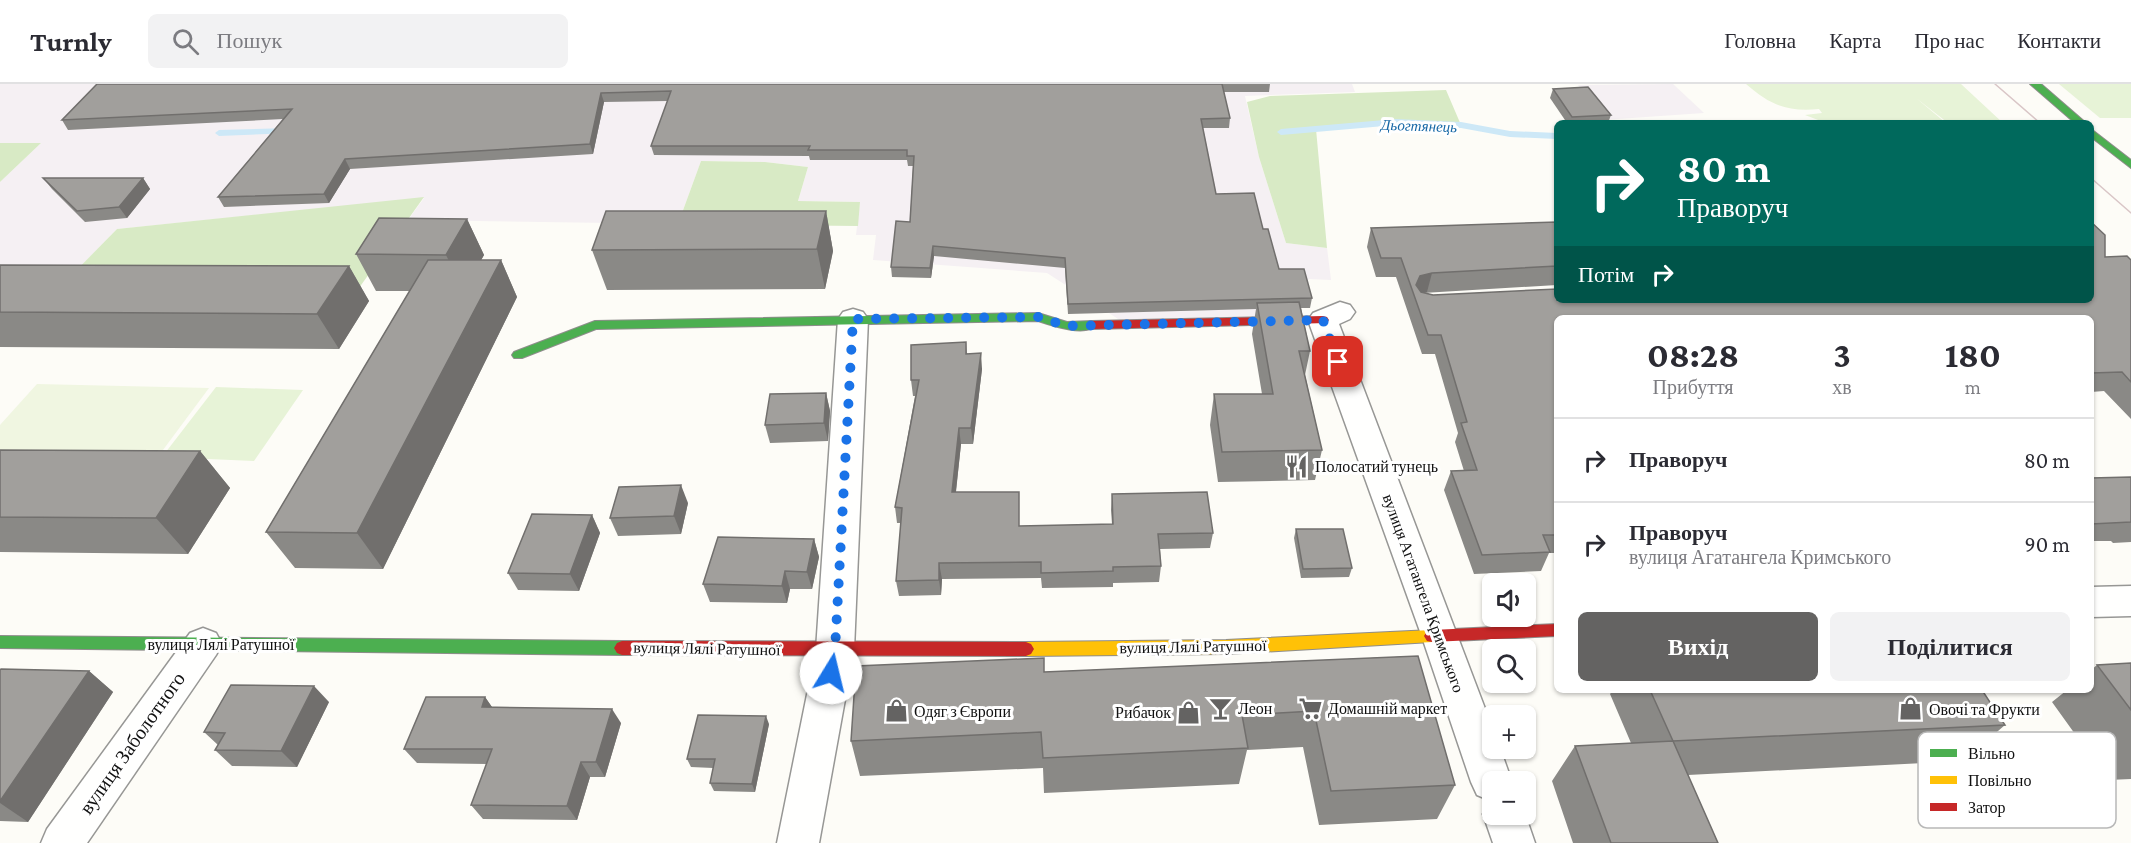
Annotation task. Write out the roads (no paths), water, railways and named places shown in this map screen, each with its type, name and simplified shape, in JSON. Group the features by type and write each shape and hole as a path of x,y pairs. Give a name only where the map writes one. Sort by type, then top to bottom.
{"street":[{"path":"2035,84 2077,120"},
{"path":"2094,134 2131,165"},
{"path":"518,355 595,325 1038,317 1067,326 1331,316"},
{"name":"вулиця Агатангела Кримського","path":"1331,316 1488,771"},
{"path":"798,838 835,650 853,319"},
{"path":"2094,602 2131,601"},
{"name":"вулиця Лялі Ратушної","path":"0,642 835,650 1226,647 1554,630"},
{"name":"вулиця Заболотного","path":"62,843 203,644"},
{"path":"1508,825 1514,843"}],"waterway":[{"name":"Дьогтянець","path":"1281,132 1396,122 1461,125 1510,134 1554,136"},
{"name":"Дьогтянець","path":"219,133 289,131"}],"tram line":[{"path":"1995,84 2037,120"},
{"path":"2094,181 2131,213"}],"place":[{"name":"Полосатий тунець","path":"1297,466"},
{"name":"Леон","path":"1220,708"},
{"name":"Домашній маркет","path":"1310,708"},
{"name":"Овочі та Фрукти","path":"1911,709"},
{"name":"Одяг з Європи","path":"896,711"},
{"name":"Рибачок","path":"1189,712"}]}
